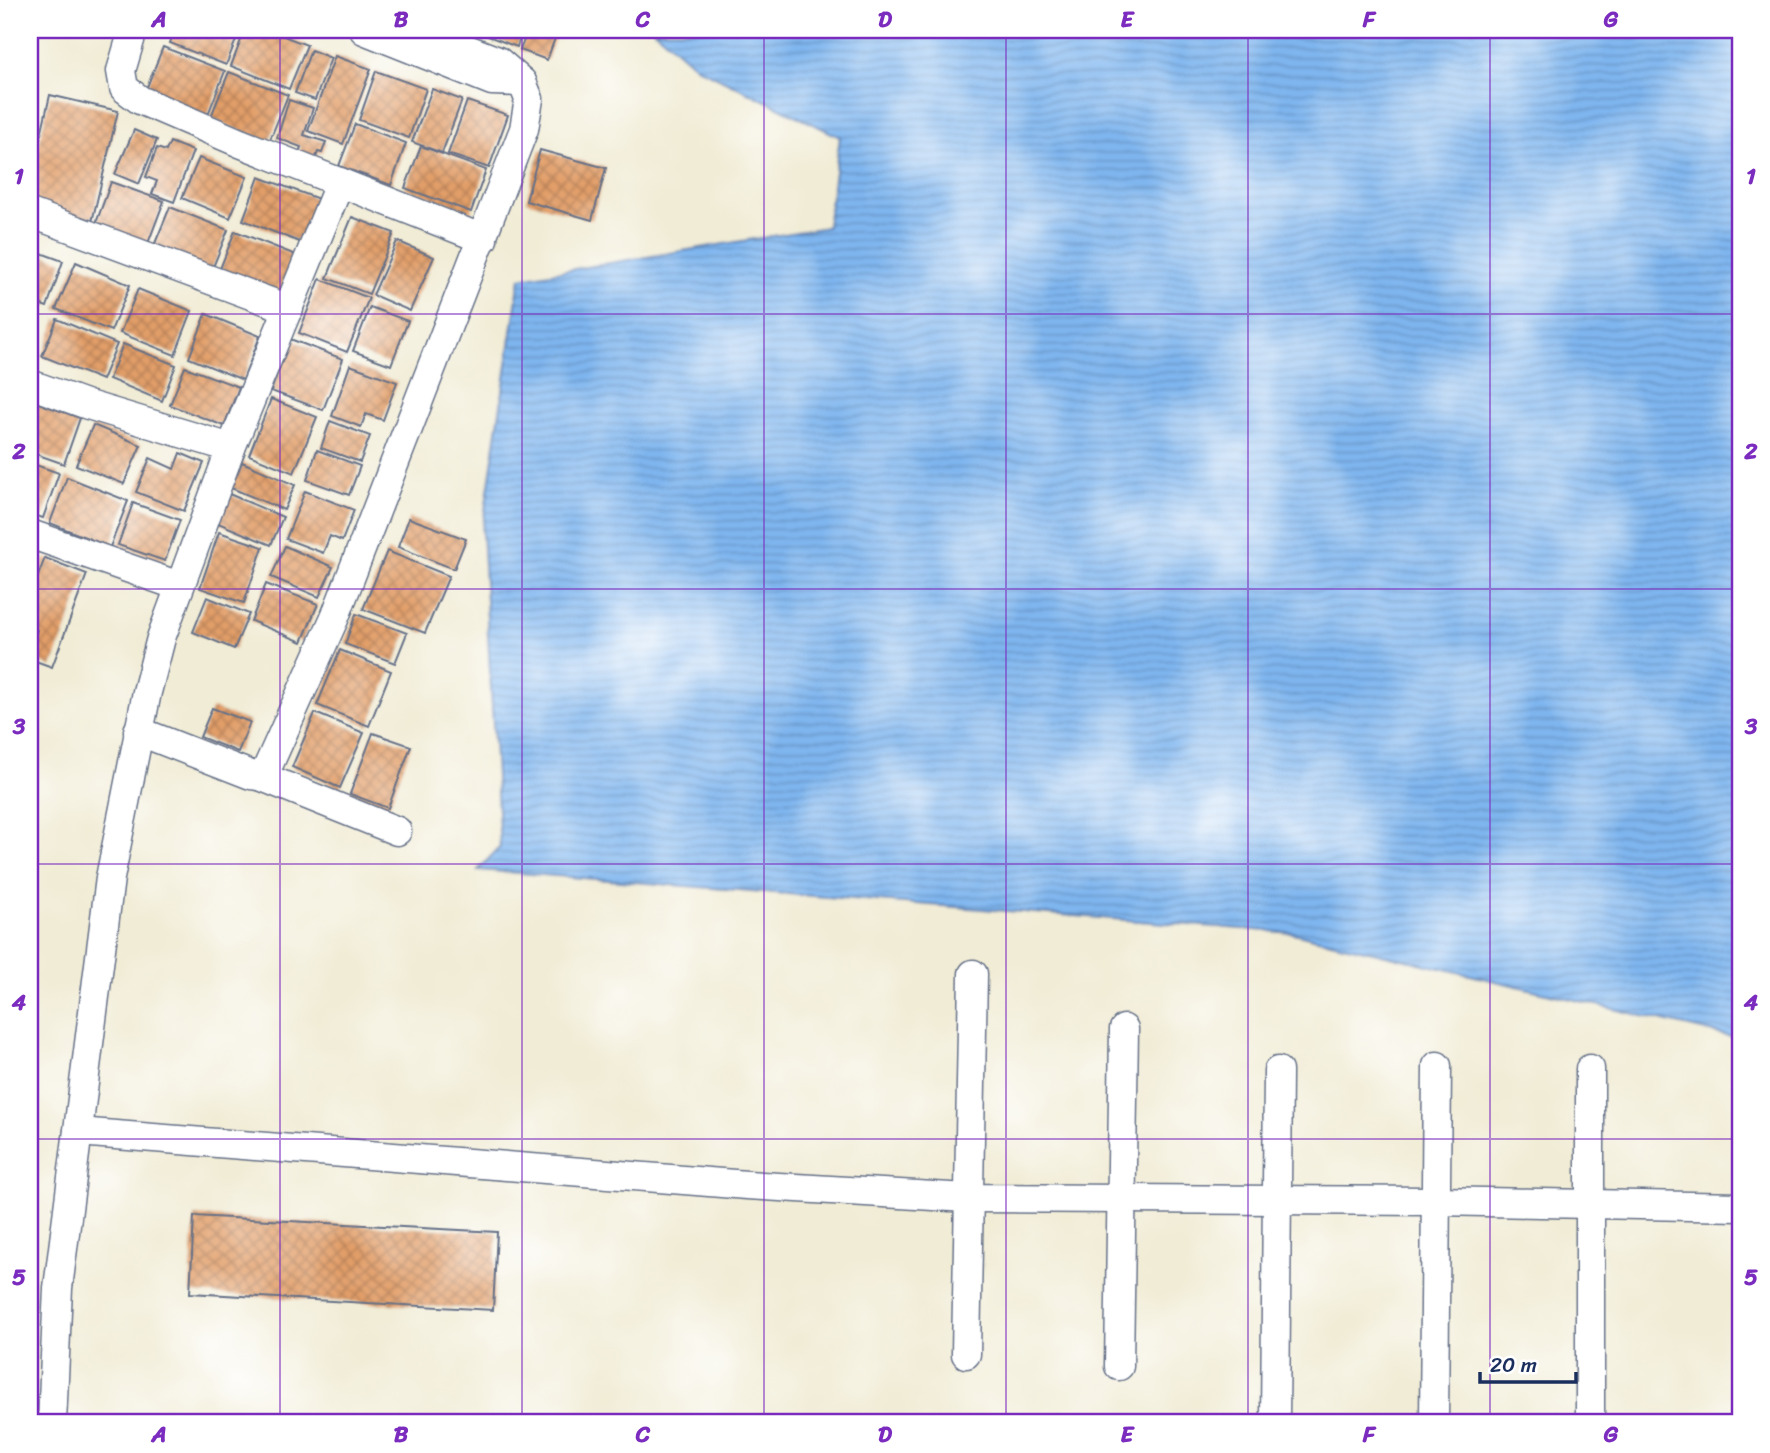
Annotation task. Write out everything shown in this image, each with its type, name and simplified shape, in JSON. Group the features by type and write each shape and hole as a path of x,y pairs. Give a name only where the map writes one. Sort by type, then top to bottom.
{"street":[{"path":"132,30 121,71 124,88 141,100 483,239"},
{"path":"364,30 492,81 522,82"},
{"path":"260,776 270,767 335,617 524,129 529,99 522,82 498,61 418,30"},
{"path":"52,1423 58,1288 110,878 138,730 161,638 179,586 231,448 340,182"},
{"path":"30,213 289,309"},
{"path":"30,384 88,405 231,448"},
{"path":"30,534 179,586"},
{"path":"138,730 397,831"},
{"path":"966,1354 972,974"},
{"path":"1119,1366 1124,1029"},
{"path":"1434,1423 1437,1066"},
{"path":"1590,1069 1590,1423"},
{"path":"1275,1423 1278,1071"},
{"path":"78,1132 747,1185 968,1198 1436,1201 1740,1207"}],"water":[{"path":"654,30 1740,30 1740,1039 1293,933 478,870 500,847 482,531 520,278 827,227 840,137 696,67"}],"building":[{"path":"175,30 240,30 226,65 170,43"},
{"path":"245,30 268,30 307,45 289,89 231,66"},
{"path":"472,30 523,30 517,47"},
{"path":"528,30 558,30 547,60 520,50"},
{"path":"163,47 225,71 207,117 145,92"},
{"path":"311,50 331,58 315,100 295,93"},
{"path":"335,56 371,69 343,144 308,131"},
{"path":"376,71 426,89 409,138 359,120"},
{"path":"229,72 288,95 269,142 210,119"},
{"path":"432,89 462,100 442,153 412,142"},
{"path":"50,95 118,111 92,222 30,207 30,183"},
{"path":"289,100 313,108 304,135 326,142 313,165 297,159 301,147 277,138"},
{"path":"467,101 508,115 489,168 448,154"},
{"path":"355,124 406,143 391,185 339,166"},
{"path":"134,130 157,140 139,184 115,174"},
{"path":"170,142 193,151 174,202 152,194 157,181 146,177 157,148 166,151"},
{"path":"421,146 486,170 471,212 405,188"},
{"path":"540,150 606,168 592,220 526,201"},
{"path":"199,158 247,177 230,218 182,198"},
{"path":"259,177 319,199 302,243 243,220"},
{"path":"111,182 164,201 147,246 95,226"},
{"path":"170,207 228,230 209,277 151,253"},
{"path":"352,217 394,233 369,294 327,278"},
{"path":"235,231 301,257 284,300 218,274"},
{"path":"397,241 434,257 410,311 373,295"},
{"path":"30,249 63,261 47,307 30,301"},
{"path":"76,262 130,285 111,331 56,309"},
{"path":"320,279 369,298 347,352 299,333"},
{"path":"138,289 192,311 175,355 120,333"},
{"path":"370,307 408,321 391,365 353,351"},
{"path":"206,314 260,336 243,380 189,358"},
{"path":"57,319 117,344 102,380 42,356"},
{"path":"290,339 343,359 323,410 271,391"},
{"path":"123,344 176,365 162,401 109,379"},
{"path":"350,365 397,382 383,420 366,414 361,427 332,416"},
{"path":"185,367 239,387 224,426 170,405"},
{"path":"271,399 317,417 294,473 249,455"},
{"path":"30,400 80,418 64,464 30,452"},
{"path":"330,421 370,436 360,462 321,448"},
{"path":"93,425 141,445 124,484 76,465"},
{"path":"317,450 360,466 349,495 307,480"},
{"path":"180,453 204,463 184,511 136,492 150,458 174,469"},
{"path":"242,462 295,485 284,510 231,488"},
{"path":"30,463 59,473 43,518 30,514"},
{"path":"67,477 128,501 110,547 50,523"},
{"path":"305,491 354,510 342,541 330,536 323,553 286,539"},
{"path":"229,494 283,517 271,545 218,523"},
{"path":"133,503 180,520 165,561 118,545"},
{"path":"409,518 466,539 454,569 398,547"},
{"path":"219,532 263,547 244,603 200,588"},
{"path":"285,546 333,567 319,597 271,577"},
{"path":"387,551 449,576 425,633 363,609"},
{"path":"45,558 87,574 52,667 30,659 30,650 37,630 30,627 30,596"},
{"path":"266,584 318,604 302,642 251,621"},
{"path":"207,597 249,614 234,649 193,632"},
{"path":"356,614 407,633 395,663 345,644"},
{"path":"340,650 391,671 369,726 317,705"},
{"path":"212,708 250,722 238,752 200,737"},
{"path":"315,713 364,733 340,788 292,767"},
{"path":"373,733 411,746 388,808 350,794"},
{"path":"194,1216 497,1232 493,1310 190,1293"}]}
